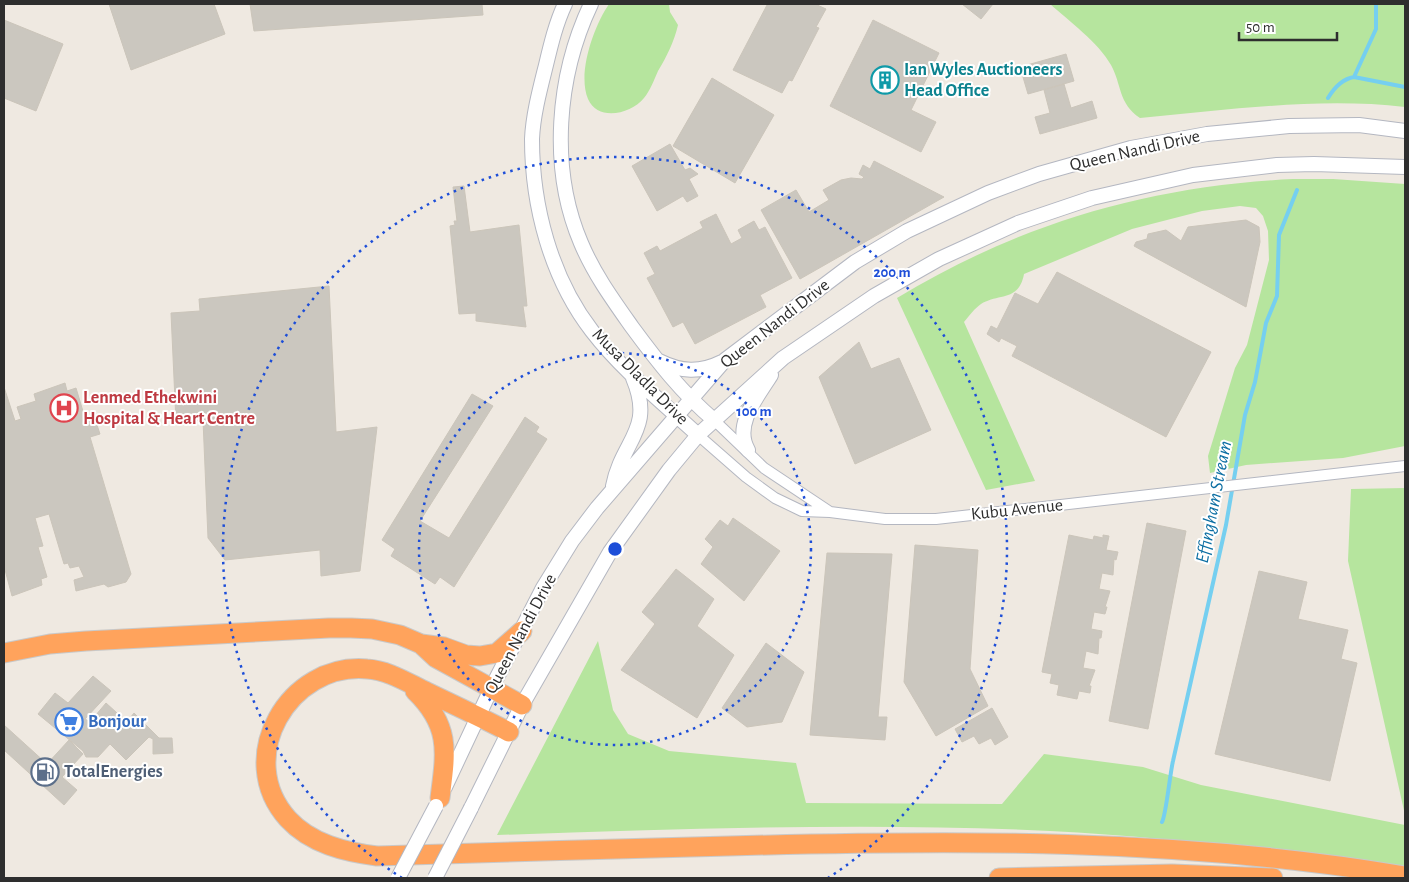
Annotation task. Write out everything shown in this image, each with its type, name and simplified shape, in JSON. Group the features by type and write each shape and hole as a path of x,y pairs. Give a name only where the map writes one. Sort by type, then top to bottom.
{"highway":[{"path":"4,653 50,644 86,641 329,628 372,629 400,635 421,644 444,647 466,655 490,655 508,646 522,631"},
{"path":"421,644 436,658 522,705"},
{"path":"509,732 382,671 367,668 330,672 300,689 287,703 276,720 269,738 266,760 268,779 276,800 288,819 308,834 331,847 377,856 966,842 1222,854 1316,862 1405,876"},
{"path":"404,681 431,706 439,723 445,754 438,802"},
{"path":"999,878 1172,874 1273,878"}],"main road":[{"name":"Musa Dladla Drive","path":"565,4 551,44 534,119 532,139 537,209 556,268 576,306 593,332 630,372 698,435"},
{"name":"Musa Dladla Drive","path":"591,4 581,26 570,71 560,138 563,176 580,242 601,283 654,358 690,400 714,420"},
{"name":"Queen Nandi Drive","path":"398,878 438,802 492,687 543,588 572,541 613,487 725,360 812,293 864,257 907,232 965,203 1039,174 1131,148 1207,134 1326,125 1359,125 1405,130"},
{"name":"Queen Nandi Drive","path":"435,878 522,705 610,552 669,470 698,435 782,358 874,296 931,263 1018,223 1084,200 1193,174 1237,169 1314,164 1405,167"},
{"path":"654,358 673,368 689,371 710,368 725,360"},
{"path":"748,450 743,438 749,411 782,358"},
{"path":"613,487 617,468 636,433 642,413 639,393 630,372"}],"street":[{"name":"Kubu Avenue","path":"714,420 748,450 764,468 830,512"},
{"name":"Kubu Avenue","path":"698,435 746,477 775,498 802,511 830,512 885,519 936,519 1405,466"}],"green space":[{"path":"609,4 669,4 670,12 678,25 670,49 646,95 638,104 615,113 599,111 593,106 588,99 585,88 586,63 589,50 598,24"},
{"path":"1050,4 1405,4 1405,107 1339,103 1306,104 1239,108 1140,118 1124,100 1115,72 1106,57 1083,33"},
{"path":"1293,179 1333,179 1405,184 1405,446 1343,458 1246,465 1210,473 1208,456 1235,368 1247,345 1269,260 1268,231 1263,216 1256,208 1240,206 1202,211 1132,229 1024,274 1018,289 1013,293 988,301 972,312 964,322 1035,481 986,490 897,298 991,249 1039,229 1088,213 1137,200 1188,190 1240,183"},
{"path":"1405,488 1405,815 1348,561 1351,489"},
{"path":"598,641 613,710 628,734 669,751 796,763 806,803 1002,804 1044,754 1143,767 1201,785 1405,825 1405,869 1184,841 981,828 774,827 497,835"}],"building":[{"path":"109,4 214,4 225,34 131,70"},
{"path":"250,4 482,4 483,15 254,31"},
{"path":"815,4 826,9 816,27 819,28 792,81 789,80 782,93 733,70 767,5"},
{"path":"962,4 993,4 981,19"},
{"path":"4,20 63,44 36,111 4,98"},
{"name":"Ian Wyles Auctioneers Head Office","path":"873,20 939,53 911,110 936,122 921,152 830,106"},
{"path":"1066,54 1074,81 1028,94 1020,67"},
{"path":"712,78 774,115 735,183 673,146"},
{"path":"1064,84 1071,108 1092,101 1097,118 1040,134 1035,117 1050,113 1044,90"},
{"path":"670,144 685,170 690,168 698,174 689,179 698,196 687,202 683,196 657,211 632,166"},
{"path":"874,161 944,197 800,279 761,210 796,190 809,212 829,200 823,190 841,180 851,178 862,179 864,177 859,174 863,165 870,169"},
{"path":"464,186 470,232 519,225 527,306 523,306 526,327 476,321 476,313 459,314 450,226 455,225 454,221 457,221 453,187"},
{"path":"716,214 731,244 742,238 738,230 754,221 759,230 765,227 792,278 760,295 766,307 695,344 683,322 673,327 647,278 655,274 644,253 657,246 660,251 703,228 700,222"},
{"path":"1246,220 1259,227 1260,242 1246,307 1134,246 1136,242 1147,239 1148,234 1166,230 1181,241 1188,227"},
{"path":"1057,272 1211,352 1166,437 1012,356 1017,346 1001,338 999,342 987,334 991,326 997,329 1015,293 1038,304"},
{"path":"329,286 336,432 377,427 360,571 321,576 320,550 225,560 208,538 203,420 176,422 171,313 200,311 199,299"},
{"path":"859,342 871,369 899,358 931,430 855,464 819,377"},
{"path":"65,383 67,391 76,388 85,418 94,416 100,434 90,437 131,574 126,582 108,587 104,584 76,591 74,580 84,577 79,566 70,568 68,563 64,564 49,514 35,518 43,546 38,547 47,577 41,579 42,585 12,596 4,566 4,387 15,421 21,419 17,407 36,401 34,394"},
{"path":"472,394 493,406 420,521 449,538 525,417 539,427 536,432 547,439 454,587 440,577 435,584 391,556 395,549 382,540"},
{"path":"733,518 780,551 744,601 701,564 713,547 705,539 720,520 728,526"},
{"path":"1147,523 1186,531 1148,729 1109,721"},
{"path":"1069,535 1093,540 1094,536 1103,538 1103,535 1109,536 1106,550 1118,552 1116,560 1114,559 1113,575 1102,573 1099,589 1110,591 1105,614 1094,612 1091,629 1102,631 1101,638 1099,638 1098,654 1086,651 1083,668 1095,670 1089,686 1091,686 1090,693 1079,691 1077,699 1057,695 1059,685 1050,683 1052,674 1042,672"},
{"path":"915,545 978,550 970,669 988,706 936,736 904,682"},
{"path":"827,553 892,554 878,717 887,717 885,740 810,735"},
{"path":"676,569 714,599 697,626 734,655 697,718 621,670 655,624 642,612"},
{"path":"1259,571 1307,582 1298,619 1348,630 1341,659 1357,663 1330,781 1215,754"},
{"path":"766,643 804,672 782,722 747,727 722,708"},
{"path":"93,676 111,691 85,719 90,722 106,703 127,722 134,713 159,738 172,738 173,753 153,754 153,739 149,737 126,760 110,744 98,757 86,757 83,751 38,714 55,693 68,703"},
{"path":"992,708 1008,737 995,745 991,738 979,744 974,736 962,742 955,729"},
{"path":"4,725 47,764 69,740 83,754 62,777 77,790 64,805 4,750"}],"waterway":[{"path":"1354,77 1376,29 1376,4"},
{"path":"1328,98 1339,85 1354,77 1405,87"},
{"name":"Effingham Stream","path":"1162,822 1173,761 1226,525 1245,415 1255,382 1266,323 1277,296 1279,235 1297,190"}],"place":[{"name":"Ian Wyles Auctioneers Head Office","path":"885,80"},
{"name":"Lenmed Ethekwini Hospital & Heart Centre","path":"64,408"},
{"name":"Bonjour","path":"69,722"},
{"name":"TotalEnergies","path":"45,772"}]}
